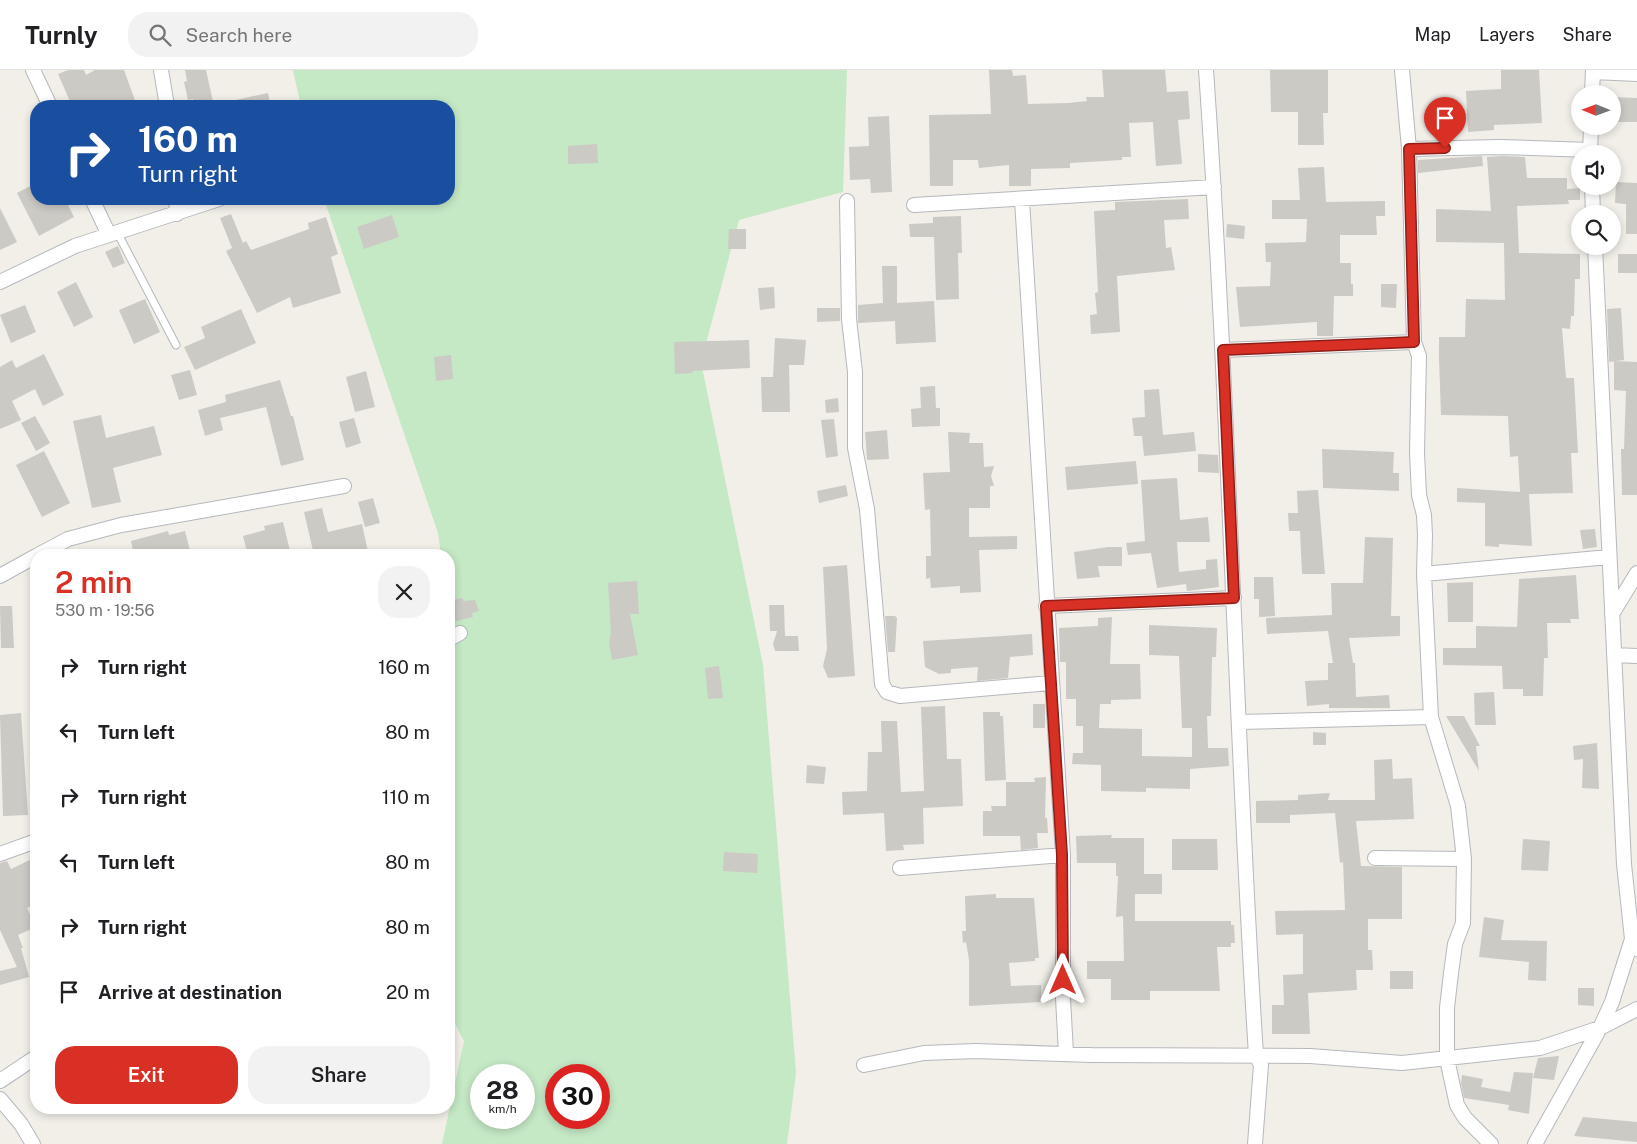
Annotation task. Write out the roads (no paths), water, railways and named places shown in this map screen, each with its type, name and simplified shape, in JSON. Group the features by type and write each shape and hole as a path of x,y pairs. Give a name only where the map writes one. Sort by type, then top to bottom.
{"street":[{"path":"33,70 47,100"},
{"path":"161,70 166,100"},
{"path":"1206,70 1223,350 1244,873 1256,1055 1261,1065 1262,1077 1255,1144"},
{"path":"1402,70 1409,149 1414,342 1419,356 1416,452 1419,495 1424,515 1424,574 1431,717 1458,806 1464,859 1463,923 1455,944 1451,973 1447,1008 1447,1059 1457,1105 1465,1118 1491,1144"},
{"path":"1592,85 1593,71 1637,74"},
{"path":"1409,149 1500,147 1571,151"},
{"path":"914,205 1214,188"},
{"path":"1022,200 1062,855 1063,998 1066,1053"},
{"path":"846,201 848,320 855,372 855,448 867,510 882,684 887,692 900,696 1050,683"},
{"path":"96,205 113,233"},
{"path":"176,205 177,214"},
{"path":"0,282 75,246 202,205"},
{"path":"1535,1144 1600,1028 1635,944 1624,864 1595,255"},
{"path":"1223,350 1414,342"},
{"path":"49,549 68,539 121,525 344,486"},
{"path":"1424,574 1609,557"},
{"path":"0,576 30,559"},
{"path":"1612,614 1637,573"},
{"path":"1046,606 1234,598"},
{"path":"1614,655 1637,656"},
{"path":"1239,722 1431,717"},
{"path":"0,854 30,843"},
{"path":"900,868 1062,855"},
{"path":"1376,858 1464,859"},
{"path":"864,1065 924,1053 1019,1051 1256,1055 1343,1058 1402,1063 1540,1048 1600,1028 1637,1009"},
{"path":"0,1081 30,1061"},
{"path":"0,1099 21,1124 33,1144"}],"lane":[{"path":"113,233 176,345"}]}
